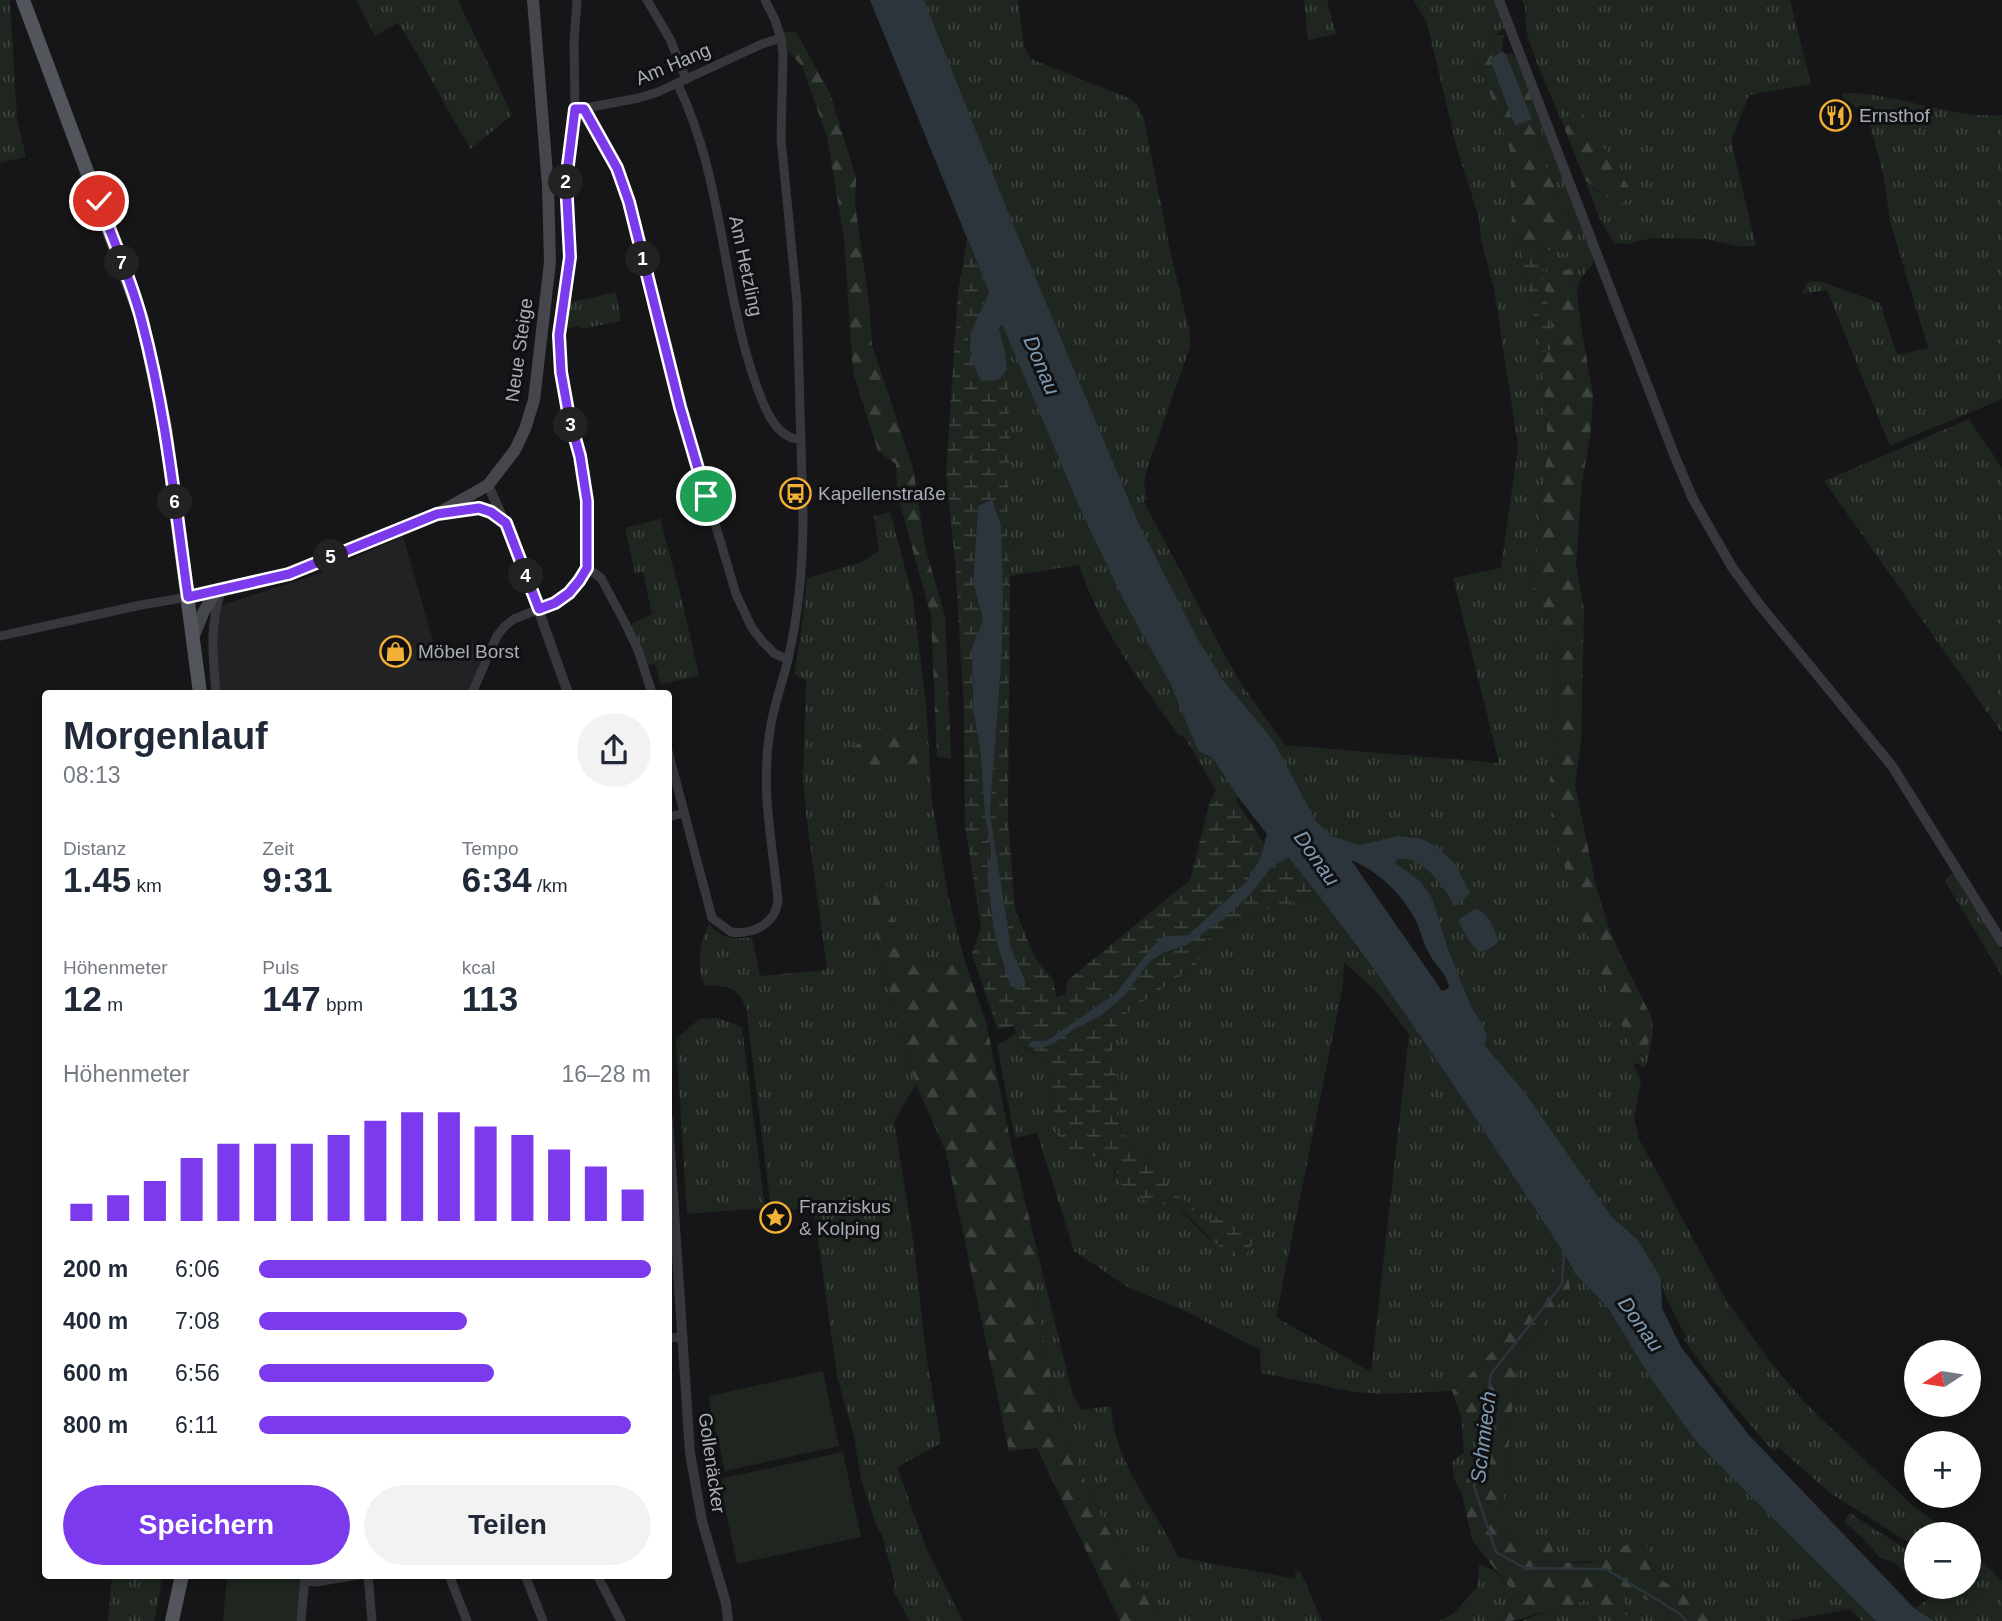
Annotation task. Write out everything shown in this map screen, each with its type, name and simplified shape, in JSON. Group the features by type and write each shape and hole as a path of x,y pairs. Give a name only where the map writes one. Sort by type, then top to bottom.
{"main road":[{"path":"23,0 142,318 164,427 200,690"},
{"name":"Neue Steige","path":"188,597 289,574 437,514 488,485 515,450 534,400 547,295 550,216 533,0"},
{"path":"192,638 204,611 219,592"},
{"path":"172,1621 181,1579"}],"street":[{"path":"473,690 497,636 505,626 514,619 555,603 569,593 587,568 587,501 561,372 559,335 570,257 566,181 580,109 574,42 578,0"},
{"name":"Am Hetzling","path":"648,0 670,39 682,81 683,95 709,178 740,322 764,404 776,426 784,434 801,439"},
{"path":"672,766 712,918 721,926 738,933 765,925 777,912 778,901 766,808 766,764 771,722 796,618 803,548 796,289 781,139 783,54 781,38 765,0"},
{"path":"1499,0 1675,457 1710,530 1732,568 1759,604 1892,766 2002,942"},
{"name":"Am Hang","path":"580,109 639,98 781,38"},
{"path":"580,109 617,168 629,202 680,407 736,594 748,621 763,642 775,654 788,659"},
{"path":"488,485 506,523 567,690"},
{"path":"437,514 479,508 491,512 506,523"},
{"path":"587,568 601,578 625,623 638,650 651,690"},
{"path":"216,690 212,628 219,592"},
{"path":"0,636 188,597"},
{"path":"672,816 684,813"},
{"name":"Gollenäcker","path":"672,1162 688,1428 694,1480 702,1521 726,1603 728,1621"},
{"name":"Gollenäcker","path":"672,1213 676,1222"},
{"path":"672,1338 683,1337"},
{"path":"301,1621 305,1579"},
{"path":"308,1579 316,1582 334,1579"},
{"path":"368,1579 372,1621"},
{"path":"451,1579 467,1621"},
{"path":"527,1579 543,1621"},
{"path":"599,1579 621,1621"}],"shaded area":[{"path":"403,536 437,655 476,641 483,667 473,690 216,690 216,607 321,573"}],"green space":[{"path":"0,0 10,0 17,119 26,157 0,163"},
{"path":"356,0 458,0 512,115 471,149 398,23 375,36"},
{"path":"924,0 1018,0 1024,45 1031,59 1131,99 1138,106 1144,119 1170,250 1190,333 1190,347 1147,469 1144,483 1147,499 1143,500 1240,682 1285,745 1499,763 1453,578 1501,568 1518,446 1494,289 1481,240 1479,218 1457,149 1427,23 1413,0 1494,0 1505,27 1495,35 1491,46 1477,59 1510,150 1512,232 1519,242 1541,352 1548,443 1533,592 1557,628 1556,731 1549,786 1648,1045 1652,1018 1653,1034 1646,1066 1642,1067 1637,1063 1634,1065 1641,1081 1634,1118 1639,1139 1728,1303 1773,1365 1805,1403 1904,1497 1904,1508 1917,1508 1936,1522 1904,1522 1904,1539 1830,1493 1778,1447 1774,1452 1715,1383 1684,1339 1686,1337 1665,1295 1661,1278 1638,1240 1612,1217 1523,1090 1483,1045 1484,1028 1471,1006 1448,949 1433,900 1395,863 1396,859 1406,859 1424,867 1456,906 1456,865 1379,840 1359,845 1333,836 1317,823 1273,740 1223,680 1196,636 1139,524 1011,219"},
{"path":"1304,0 1327,0 1336,34 1308,40"},
{"path":"1522,0 1790,0 1811,84 1749,95 1731,141 1756,246 1737,246 1706,239 1652,238 1627,244 1614,243 1599,217 1585,180 1600,193 1565,117 1562,122 1535,56 1527,33"},
{"path":"784,32 796,32 830,93 856,178 855,204 872,345 913,468 925,546 945,616 951,758 937,757 931,616 897,493 896,464 878,451 853,372 844,238 827,137 802,66 786,49"},
{"path":"1495,35 1504,35 1502,51 1490,60 1515,126 1532,119 1506,54 1511,53 1515,56 1541,122 1542,157 1558,196 1578,230 1563,253 1519,242 1512,232 1510,150 1477,58 1491,46"},
{"path":"1842,93 1882,97 1962,113 2002,115 2002,399 1890,446 1827,290 1802,294 1808,282 1819,281 1880,303 1897,355 1928,348 1890,221 1884,178 1868,117 1843,97"},
{"path":"1580,109 1633,194 1619,206 1585,180 1562,122 1565,117"},
{"path":"1541,122 1593,258 1593,264 1581,278 1577,291 1574,270 1542,272 1538,247 1563,253 1578,230 1558,196 1542,157"},
{"path":"967,240 989,292 968,341 998,380 1007,370 1010,433 1007,529 1010,576 1008,821 1015,909 1034,956 1054,981 1056,997 1065,995 1068,980 1190,880 1210,801 1236,800 1264,844 1260,859 1247,881 1188,935 1164,936 1115,994 1046,1041 1032,1041 1053,1044 1102,1015 1125,995 1148,962 1165,952 1185,946 1249,896 1272,867 1288,856 1321,897 1280,905 1224,928 1207,940 1196,965 1118,1019 1110,1059 1120,1085 1117,1113 1121,1131 1132,1149 1156,1157 1167,1184 1191,1205 1204,1221 1228,1217 1240,1222 1253,1242 1246,1255 1230,1257 1178,1206 1152,1203 1126,1193 1112,1163 1078,1151 1061,1152 1047,1060 1022,1045 1013,1026 998,1030 972,954 981,927 965,826 964,710 955,559 946,474 958,292","holes":["991,499 1003,595 1002,653 990,813 1011,948 1025,979 994,931 987,877 991,851 985,815 980,747 973,710 972,647 983,620 973,582 978,506"]},
{"path":"1519,242 1538,247 1555,349 1541,352"},
{"path":"1574,269 1593,396 1590,437 1582,482 1576,565 1584,609 1581,743 1575,785 1596,886 1607,922 1652,1018 1648,1045 1637,1063 1595,957 1552,822 1549,786 1556,731 1557,628 1533,592 1548,443 1541,352 1555,349 1542,272"},
{"path":"616,292 621,321 581,329 580,326 564,329 568,303"},
{"path":"1002,323 1081,511 1124,601 1181,703 1198,751 1213,758 1238,797 1236,800 1210,801 1216,790 1185,738 1178,734 1149,694 1109,632 1079,565 1010,576 1007,529 1007,370 999,328"},
{"path":"1969,419 2002,468 2002,733 1824,481"},
{"path":"890,512 913,597 926,704 932,801 949,900 965,962 902,965 884,874 877,943 916,1084 894,1121 941,1443 897,1467 927,1550 963,1621 910,1621 893,1591 895,1583 883,1538 861,1479 854,1437 837,1376 814,1210 771,1208 746,1007 739,995 730,988 706,986 700,964 703,938 709,924 728,937 752,937 760,976 827,970 803,779 806,680 794,674 807,578 862,562 879,551 874,516"},
{"path":"660,519 699,676 661,684 655,664 647,665 630,627 652,614 643,572 635,573 625,528"},
{"path":"908,715 918,763 846,766 844,754 878,729"},
{"path":"1955,872 2002,950 2002,976 1946,883 1945,879"},
{"path":"884,873 902,964 924,966 965,962 986,1022 1010,1139 1042,1271 1034,1291 1062,1432 1105,1525 1159,1621 1120,1621 1037,1448 1009,1451 946,1152 916,1084 877,943 872,886"},
{"path":"1321,897 1414,1026 1558,1244 1550,1253 1553,1279 1547,1289 1479,1366 1452,1391 1386,1394 1354,1392 1261,1373 1260,1350 1185,1311 1129,1288 1074,1251 1037,1133 1015,1138 997,1046 1016,1033 1022,1046 1047,1060 1053,1108 1078,1151 1112,1163 1116,1175 1152,1203 1177,1206 1210,1240 1195,1209 1169,1189 1156,1157 1132,1149 1121,1131 1117,1113 1120,1085 1110,1059 1118,1019 1196,965 1207,940 1224,928 1280,905","holes":["1344,962 1377,992 1409,1034 1371,1372 1276,1317 1343,985"]},
{"path":"718,1018 742,1027 765,1208 687,1214 676,1039 699,1019"},
{"path":"1558,1244 1567,1261 1570,1288 1517,1360 1502,1513 1506,1531 1517,1545 1549,1534 1555,1562 1590,1563 1640,1538 1648,1548 1647,1560 1662,1581 1684,1591 1709,1621 1673,1621 1662,1609 1617,1583 1630,1616 1584,1600 1519,1620 1502,1621 1514,1593 1472,1540 1462,1495 1454,1478 1473,1459 1480,1422 1461,1416 1452,1391 1479,1366 1547,1289 1553,1279 1550,1253"},
{"path":"1567,1261 1576,1275 1608,1308 1653,1382 1699,1445 1876,1621 1862,1621 1850,1609 1787,1621 1709,1621 1684,1591 1662,1581 1647,1559 1554,1562 1517,1545 1506,1531 1502,1514 1517,1360 1570,1288"},
{"path":"1042,1271 1073,1396 1082,1410 1111,1406 1114,1427 1127,1466 1178,1557 1296,1579 1295,1572 1300,1571 1322,1621 1159,1621 1105,1525 1062,1432 1034,1291"},
{"path":"823,1371 839,1446 725,1471 708,1396"},
{"path":"1461,1416 1480,1421 1473,1459 1454,1478 1452,1462 1464,1452"},
{"path":"843,1452 861,1537 737,1564 719,1479"},
{"path":"1850,1513 1904,1548 1904,1572 1894,1562 1880,1558 1863,1538 1844,1522"},
{"path":"1981,1560 2002,1581 2002,1621 1934,1621 1915,1608 1928,1599 1981,1599"},
{"path":"1479,1564 1495,1571 1514,1593 1502,1621 1440,1621 1455,1612 1478,1586"},
{"path":"112,1579 162,1579 154,1621 108,1621"},
{"path":"227,1579 305,1579 301,1621 223,1621"},
{"path":"1616,1582 1662,1609 1673,1621 1522,1621 1584,1600 1630,1615"}],"water":[{"name":"Donau","path":"870,0 924,0 1011,219 1139,524 1196,636 1223,680 1273,740 1317,823 1333,836 1359,845 1398,836 1422,839 1437,847 1456,865 1470,893 1456,906 1424,867 1407,859 1397,859 1395,863 1420,881 1433,900 1448,949 1471,1006 1484,1028 1487,1037 1484,1045 1523,1090 1612,1217 1638,1240 1661,1278 1662,1308 1681,1347 1748,1434 1904,1599 1934,1621 1876,1621 1699,1445 1653,1382 1608,1308 1576,1275 1461,1096 1394,999 1325,903 1288,857 1272,867 1249,896 1222,920 1185,946 1165,952 1149,962 1125,995 1102,1015 1053,1044 1036,1049 1028,1045 1032,1041 1046,1041 1115,994 1164,936 1188,935 1247,881 1260,859 1267,834 1238,797 1213,758 1198,751 1172,687 1124,601 1081,511 1002,324 999,328 1007,370 998,380 981,381 971,354 973,327 989,292","holes":["1351,860 1379,877 1403,900 1415,919 1428,951 1449,988 1442,991"]},
{"path":"1502,51 1506,54 1532,119 1515,126 1490,60"},
{"path":"992,499 1001,526 1003,595 1002,653 990,813 1011,948 1025,980 1020,990 1010,986 994,931 987,877 991,851 985,815 980,747 973,710 972,647 983,620 973,582 978,506"},
{"path":"1474,909 1487,917 1498,941 1482,952 1471,943 1459,922"}],"waterway":[{"name":"Schmiech","path":"1564,1252 1562,1284 1491,1374 1474,1486 1496,1552 1525,1568 1606,1569 1679,1613 1686,1621"}],"place":[{"name":"Ernsthof","path":"1836,115"},
{"name":"Kapellenstraße","path":"795,493"},
{"name":"Möbel Borst","path":"395,651"},
{"name":"Franziskus & Kolping","path":"776,1217"}],"route":[{"path":"99,201 142,318 159,392 188,597 221,592 289,574 437,514 469,508 491,512 506,523 539,609 555,603 579,581 587,568 587,501 561,372 559,335 570,257 566,181 575,109 584,109 617,168 629,202 680,407 706,496"}]}
